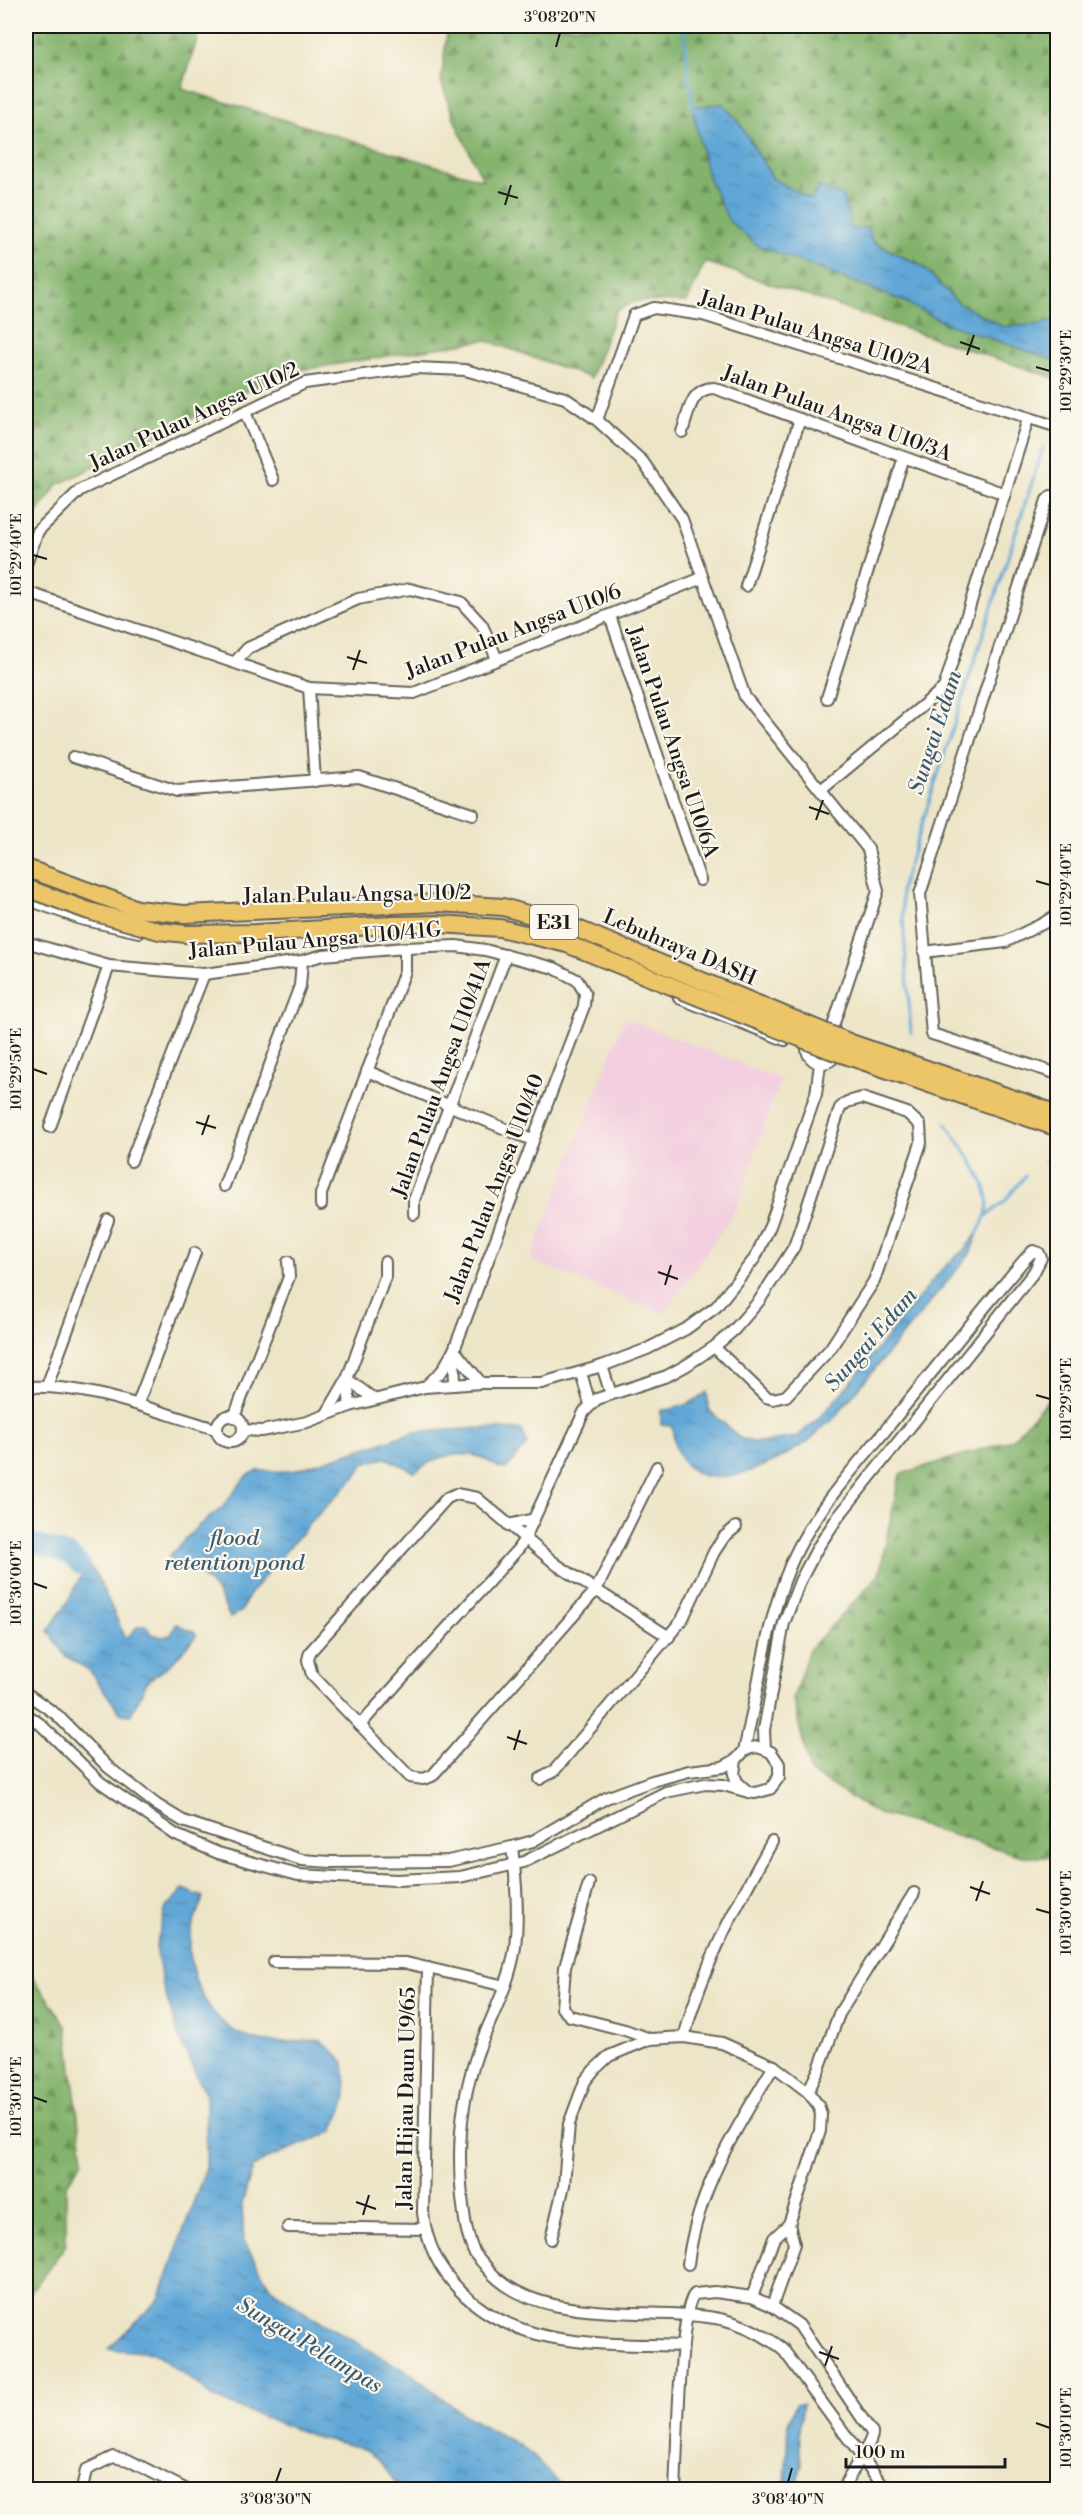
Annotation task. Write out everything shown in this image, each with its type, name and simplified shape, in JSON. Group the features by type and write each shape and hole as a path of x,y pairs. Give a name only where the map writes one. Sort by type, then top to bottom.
{"highway":[{"name":"Lebuhraya DASH","path":"26,868 136,909 184,914 438,903 503,907 573,927 851,1043 1058,1112"},
{"name":"Lebuhraya DASH","path":"26,888 89,911 149,928 186,934 440,924 500,928 567,944 830,1050 1058,1128"}],"street":[{"name":"Jalan Pulau Angsa U10/2A","path":"597,420 634,315 654,308 703,315 1058,427"},
{"name":"Jalan Pulau Angsa U10/2","path":"26,564 38,531 80,490 305,383 415,368 465,370 564,398 597,420 643,462 682,519 745,697 868,849 878,891 833,1038"},
{"name":"Jalan Pulau Angsa U10/3A","path":"682,432 696,394 703,388 714,388 1005,494"},
{"path":"245,412 273,480"},
{"path":"746,586 800,419"},
{"path":"820,790 944,688 1029,419"},
{"path":"827,698 903,457"},
{"path":"1058,495 1051,496 1047,500 920,894 932,1034 1058,1074"},
{"name":"Jalan Pulau Angsa U10/6","path":"26,592 309,688 414,693 702,578"},
{"path":"236,662 248,648 358,599 410,589 461,602 482,625 497,659"},
{"name":"Jalan Pulau Angsa U10/6A","path":"610,616 700,880"},
{"path":"309,688 315,781"},
{"path":"73,757 177,791 358,777 473,814"},
{"name":"Jalan Pulau Angsa U10/2","path":"26,880 96,906 138,914 186,918 429,908 501,911 546,923 658,966 816,1035"},
{"name":"Jalan Pulau Angsa U10/2","path":"26,899 117,929 187,940 435,931 524,938 584,956 734,1021 807,1049"},
{"path":"924,952 1005,942 1044,924 1058,914"},
{"name":"Jalan Pulau Angsa U10/41G","path":"26,942 109,966 204,974 302,961 323,955 456,946 506,955 554,968 578,980 585,993 584,1006"},
{"path":"321,1205 321,1194 405,971 405,948"},
{"name":"Jalan Pulau Angsa U10/41A","path":"414,1214 414,1200 506,955"},
{"path":"224,1186 300,986 302,961"},
{"path":"50,1127 109,966"},
{"path":"131,1161 204,974"},
{"name":"Jalan Pulau Angsa U10/40","path":"455,1385 454,1350 584,1006"},
{"path":"833,1038 837,1049 835,1057 820,1064 812,1060 807,1044 821,1033 1058,1112"},
{"path":"835,1057 1057,1135"},
{"path":"243,1430 262,1431 307,1422 374,1399 425,1388 481,1383 542,1383 603,1366 647,1349 686,1329 716,1307 755,1258 770,1226 816,1094 820,1064"},
{"path":"367,1071 532,1140"},
{"path":"360,1725 524,1540 587,1408 611,1394 667,1376 714,1347 734,1330 759,1301 794,1247 840,1108 855,1098 890,1107 914,1117 920,1125 921,1143 874,1281 830,1349 786,1396 773,1399 759,1392 714,1347"},
{"path":"47,1386 108,1220"},
{"path":"26,1693 57,1715 108,1767 183,1821 302,1860 331,1862 448,1861 512,1847 533,1840 606,1798 652,1781 689,1771 723,1767 736,1760 744,1751 771,1617 791,1564 806,1537 830,1498 966,1330 1025,1259 1033,1251 1039,1253 1040,1264 1034,1272 838,1517 818,1546 800,1581 784,1623 764,1730 765,1749"},
{"path":"138,1403 195,1253"},
{"path":"234,1417 289,1278 288,1262"},
{"path":"326,1415 347,1379 385,1277 385,1262"},
{"path":"425,1388 442,1371 454,1350 481,1383"},
{"path":"603,1366 611,1394"},
{"path":"581,1373 587,1408"},
{"path":"347,1379 374,1399"},
{"path":"347,1379 350,1406"},
{"path":"26,1387 47,1386 138,1403 216,1429 222,1440 230,1442 237,1440 243,1430 241,1422 234,1417 222,1418 216,1429"},
{"path":"657,1467 596,1590 432,1776 423,1779 410,1777 312,1675 308,1660 310,1652 447,1498 456,1494 477,1498 524,1540 572,1576 596,1590 669,1637"},
{"path":"508,1526 534,1519"},
{"path":"540,1779 554,1771 669,1637 682,1620 714,1552 724,1537 736,1527"},
{"path":"26,1714 40,1724 100,1782 176,1835 218,1853 298,1875 396,1880 460,1877 524,1862 666,1792 705,1784 723,1785 755,1793 770,1789 779,1777 780,1770 776,1757 758,1747 744,1751"},
{"path":"736,1760 734,1774 737,1782 748,1792"},
{"path":"684,2037 725,1927 772,1842"},
{"path":"512,1847 518,1908 515,1947 505,1986 477,2054 465,2094 460,2173 465,2221 474,2252 494,2276 523,2296 567,2307 725,2320 768,2338 782,2348 886,2490"},
{"path":"589,1883 565,1967 562,2008 570,2016 650,2039"},
{"path":"808,2092 839,2014 914,1893"},
{"path":"274,1962 406,1963 505,1986"},
{"name":"Jalan Hijau Daun U9/65","path":"428,1968 423,2213 425,2229 437,2262 450,2281 482,2311 539,2335 579,2340 682,2346"},
{"path":"551,2239 564,2185 569,2124 585,2081 609,2056 650,2039 684,2037 722,2043 774,2066 808,2092 818,2105 821,2121 789,2224 774,2238 752,2297"},
{"path":"687,2264 690,2242 711,2178 741,2120 774,2066"},
{"path":"772,2306 794,2244 789,2224"},
{"name":"Jalan Hijau Daun U9/65","path":"288,2227 425,2229"},
{"path":"675,2490 682,2346 689,2301 695,2294 715,2292 752,2297 772,2306 799,2325 872,2433 871,2442 861,2455 844,2490"},
{"path":"82,2490 86,2470 113,2457 128,2460 187,2490"}],"shaded area":[{"path":"625,1018 780,1079 738,1206 664,1314 530,1260"}],"green space":[{"path":"26,26 201,26 182,89 483,180 454,119 441,81 448,26 1057,26 1057,320 1037,325 1003,327 958,303 922,266 852,231 811,200 773,179 738,121 723,104 692,107 901,300 945,323 1057,361 1057,379 705,262 687,302 636,301 616,311 591,378 485,340 284,373 57,485 26,530"},
{"path":"1057,1389 1057,1858 1022,1856 872,1811 810,1772 793,1698 809,1650 879,1575 900,1474 1012,1440"},
{"path":"26,1967 67,2027 83,2160 66,2185 66,2245 26,2299"}],"water":[{"path":"723,104 738,121 773,179 811,200 819,187 843,196 852,230 868,227 872,242 922,266 958,303 1003,327 1037,325 1057,320 1057,361 945,323 901,300 757,245 729,221 708,177 692,107"},
{"path":"979,1231 970,1254 831,1422 827,1422 810,1439 773,1462 736,1475 718,1478 701,1475 687,1466 676,1449 672,1426 661,1425 661,1410 686,1405 707,1392 709,1410 740,1438 752,1442 766,1442 796,1437 818,1419 847,1387 942,1269 965,1249"},
{"name":"flood retention pond","path":"482,1428 522,1430 527,1444 506,1469 499,1468 480,1457 463,1454 437,1459 415,1472 386,1458 364,1463 356,1476 309,1524 262,1579 246,1600 242,1611 230,1618 215,1589 203,1578 176,1561 171,1569 169,1556 198,1526 222,1508 246,1476 257,1471 293,1471 414,1432"},
{"name":"flood retention pond","path":"58,1545 85,1560 96,1574 126,1639 137,1627 146,1625 151,1634 162,1637 171,1635 176,1624 196,1633 196,1636 173,1662 147,1682 131,1715 121,1714 89,1670 65,1656 48,1631 67,1603 83,1572 57,1554"},
{"path":"183,1889 203,1897 191,1930 191,1957 199,1989 218,2017 230,2028 261,2041 321,2040 344,2062 347,2097 333,2132 268,2158 253,2167 242,2204 244,2241 270,2287 307,2314 413,2375 464,2415 519,2445 565,2489 400,2489 378,2459 359,2447 318,2438 211,2397 202,2387 153,2353 108,2349 159,2299 206,2167 206,2095 180,2041 162,1982 156,1946 165,1910"},
{"path":"796,2404 803,2404 799,2431 801,2464 798,2489 785,2489 788,2423"}],"waterway":[{"path":"683,26 693,110"},
{"name":"Sungai Edam","path":"911,1033 901,889 1043,448"},
{"name":"Sungai Edam","path":"946,1123 972,1161 987,1193 987,1211 977,1234"},
{"path":"1045,1162 1058,1155"},
{"path":"985,1217 1004,1202 1025,1176"},
{"name":"Sungai Pelampas","path":"26,1541 69,1555 80,1565"}]}
